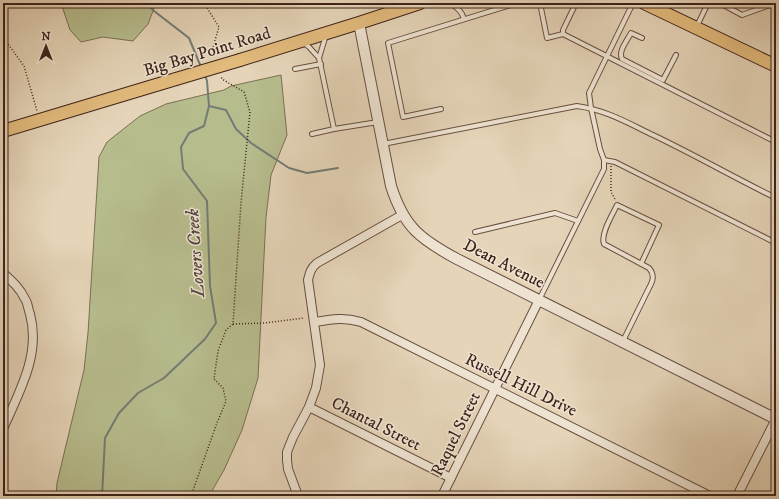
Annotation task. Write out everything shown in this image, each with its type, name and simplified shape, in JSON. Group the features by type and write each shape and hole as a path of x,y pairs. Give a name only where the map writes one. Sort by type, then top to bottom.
{"main road":[{"name":"Big Bay Point Road","path":"3,131 240,60 420,3"},
{"path":"644,3 776,66"}],"street":[{"name":"Dean Avenue","path":"358,23 391,186 397,206 402,215 419,235 436,248 776,419"},
{"path":"298,496 288,469 287,452 309,407 316,388 320,365 308,280 309,273 317,264 402,215"},
{"path":"3,273 17,286 26,300 32,323 32,353 27,374 3,429"},
{"name":"Raquel Street","path":"442,496 539,300"},
{"name":"Russell Hill Drive","path":"315,322 339,318 361,322 710,496"},
{"name":"Chantal Street","path":"309,407 451,478"},
{"path":"737,496 776,419"}],"lane":[{"path":"450,3 463,14 464,19"},
{"path":"441,109 403,116 388,43 517,3"},
{"path":"540,3 547,38 562,34 776,142"},
{"path":"562,34 576,3"},
{"path":"539,300 604,169 604,160 600,149 589,93 633,3"},
{"path":"696,28 708,3"},
{"path":"720,3 742,15 770,5 776,6"},
{"path":"319,58 327,33"},
{"path":"642,38 631,33 620,52 622,59 663,80 676,55"},
{"path":"300,41 309,47 319,58 334,129"},
{"path":"295,69 321,64"},
{"path":"382,144 577,106 591,108 616,116 776,198"},
{"path":"312,134 379,122"},
{"path":"604,160 615,162 776,243"},
{"path":"623,342 653,281 653,276 649,268 641,264 604,244 602,240 603,235 617,205 659,225 641,264"},
{"path":"475,232 555,213 578,221"}],"path":[{"path":"204,3 219,27 212,50"},
{"path":"3,37 24,66 40,120"},
{"path":"221,76 222,79 244,92 250,112 241,203 233,324"},
{"path":"611,161 611,192 617,205"},
{"path":"191,496 226,401 223,388 214,379 218,351 226,330 233,324 264,323 304,318"}],"green space":[{"path":"61,3 156,3 148,24 133,41 103,37 81,42 70,30"},
{"path":"281,75 287,135 271,175 266,217 258,378 242,430 224,470 209,496 56,496 57,483 84,370 88,333 99,157 107,142 140,116 166,104 224,90 231,86"}],"waterway":[{"name":"Lovers Creek","path":"146,3 189,38 201,67"},
{"name":"Lovers Creek","path":"102,496 105,438 119,413 138,393 164,378 205,339 216,323 210,286 207,201 183,169 181,147 189,133 204,126 209,106 207,81 205,75"},
{"path":"209,106 226,110 236,129 251,143 289,168 307,173 338,168"}]}
